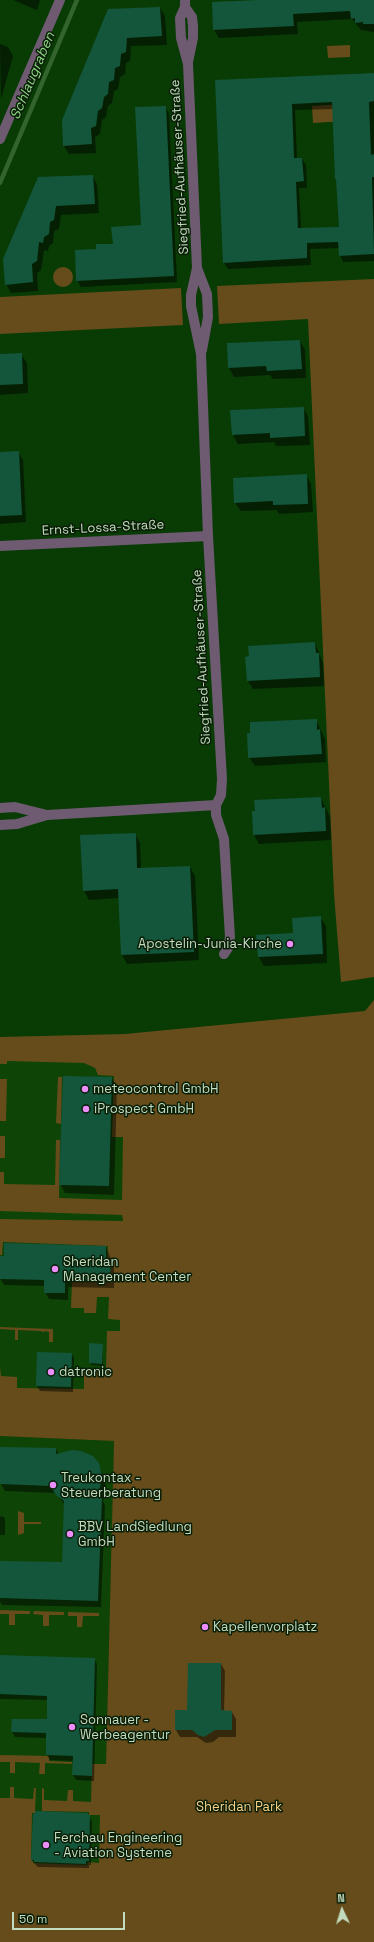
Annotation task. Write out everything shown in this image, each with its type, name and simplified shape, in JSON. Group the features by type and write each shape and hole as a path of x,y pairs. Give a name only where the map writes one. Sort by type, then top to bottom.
{"street":[{"path":"0,139 60,0"},
{"name":"Siegfried-Aufhäuser-Straße","path":"185,3 180,18 180,27 181,38 188,64 197,268 191,295 191,306 192,317 201,354 208,536 222,779 220,794 216,805 216,815 222,827 224,840 230,937 228,948 224,954"},
{"name":"Siegfried-Aufhäuser-Straße","path":"197,268 207,294 208,317 201,354"},
{"name":"Ernst-Lossa-Straße","path":"0,546 208,536"},
{"path":"0,825 17,824 47,815 216,805"},
{"path":"0,808 16,807 47,815"}],"shaded area":[{"path":"125,1034 118,1401 0,1396 0,1037"},
{"path":"0,1436 114,1441 103,1874 0,1872"}],"green space":[{"path":"350,45 350,57 328,58 327,46"},
{"path":"344,104 345,121 313,123 312,106"},
{"path":"59,267 67,267 73,273 73,281 67,287 59,287 53,281 53,273"},
{"path":"374,279 374,977 341,982 334,894 308,319 219,324 217,286"},
{"path":"181,288 183,325 0,334 0,297"},
{"name":"Sheridan Park","path":"374,1000 374,1942 0,1942 0,1798 10,1798 10,1787 14,1787 14,1798 33,1799 34,1788 36,1788 35,1813 32,1813 31,1860 33,1863 87,1865 88,1862 99,1863 100,1815 89,1815 89,1812 42,1811 42,1788 44,1789 44,1800 67,1801 68,1790 73,1790 73,1801 91,1802 92,1764 106,1764 114,1441 0,1436 0,1367 1,1376 17,1377 17,1388 84,1389 84,1369 106,1369 107,1331 120,1331 120,1320 108,1319 109,1297 97,1297 96,1313 84,1313 84,1308 71,1308 72,1282 110,1282 112,1259 107,1258 108,1246 3,1242 2,1255 0,1255 0,1219 123,1221 122,1215 0,1211 0,1172 4,1172 4,1184 55,1185 56,1140 60,1140 59,1198 122,1200 123,1137 112,1137 114,1076 98,1075 95,1068 84,1063 7,1061 7,1064 0,1064 0,1037 125,1034 365,1011"},
{"path":"58,1077 62,1077 61,1124 56,1123"},
{"path":"0,1079 7,1079 6,1121 0,1121"},
{"path":"0,1136 5,1136 5,1158 0,1158"},
{"path":"0,1327 53,1329 53,1342 49,1342 49,1332 46,1331 18,1330 18,1340 15,1340 15,1330 0,1329"},
{"path":"18,1511 24,1513 24,1522 41,1522 41,1524 24,1524 24,1533 18,1535"},
{"path":"0,1610 30,1611 30,1614 15,1614 15,1625 9,1625 9,1614 0,1614"},
{"path":"34,1611 64,1612 64,1615 49,1615 49,1626 43,1626 43,1615 33,1614"},
{"path":"68,1612 99,1613 99,1616 83,1616 82,1627 77,1627 77,1616 68,1616"},
{"path":"0,1755 49,1756 49,1761 72,1762 72,1764 45,1763 45,1774 39,1774 40,1763 15,1762 15,1773 10,1773 10,1762 0,1762"}],"building":[{"path":"258,0 374,0 374,24 363,24 363,22 355,23 355,18 351,19 350,11 293,14 294,26 213,30 212,2"},
{"path":"160,7 162,36 127,38 126,52 121,54 120,66 115,68 114,80 109,82 108,94 104,97 102,108 98,111 96,126 91,128 92,144 63,146 62,120 108,9"},
{"path":"374,73 374,101 369,102 371,155 374,154 374,177 372,177 374,254 339,256 338,242 307,243 307,258 223,263 215,80","holes":["332,102 335,179 339,227 298,228 296,182 304,181 302,158 294,158 292,104"]},
{"path":"166,106 174,276 76,281 75,250 96,249 96,244 113,244 111,227 141,225 135,107"},
{"path":"93,175 95,204 56,206 54,220 50,222 49,234 44,237 43,243 39,242 37,261 32,264 33,282 5,285 3,259 38,177"},
{"path":"300,340 302,369 267,371 266,366 228,368 227,343"},
{"path":"22,353 23,384 0,385 0,354"},
{"path":"304,407 305,436 270,438 270,433 232,435 230,410"},
{"path":"19,451 22,515 0,516 0,452"},
{"path":"307,474 308,504 273,505 273,501 234,503 233,478"},
{"path":"315,642 316,653 319,653 320,677 247,681 245,657 249,656 248,646"},
{"path":"317,719 317,730 320,729 322,754 248,758 247,733 250,733 250,722"},
{"path":"321,797 322,808 325,807 326,831 253,835 252,811 255,811 254,800"},
{"path":"136,833 137,868 190,866 194,952 121,955 118,889 83,891 80,835"},
{"name":"Apostelin-Junia-Kirche","path":"321,916 323,954 258,957 256,935 293,933 292,918"},
{"path":"63,1076 112,1077 109,1186 59,1185"},
{"name":"Sheridan Management Center","path":"4,1243 106,1246 106,1259 111,1259 110,1281 65,1280 65,1293 44,1293 44,1280 0,1279 0,1256 4,1256"},
{"path":"89,1343 103,1344 102,1364 89,1363"},
{"path":"37,1352 72,1353 71,1387 36,1386"},
{"path":"0,1447 56,1448 56,1454 72,1450 81,1451 93,1456 99,1463 102,1476 98,1498 102,1498 98,1601 0,1598 0,1561 62,1562 64,1501 57,1496 50,1486 0,1484"},
{"path":"0,1655 95,1658 92,1776 72,1775 73,1756 46,1755 46,1733 11,1732 12,1719 47,1719 47,1696 0,1694"},
{"path":"188,1663 221,1663 221,1710 232,1711 232,1730 215,1730 204,1737 198,1735 192,1730 175,1730 175,1710 187,1710"},
{"path":"35,1811 88,1813 88,1815 90,1815 89,1861 86,1861 86,1864 34,1862 34,1860 31,1860 33,1813 35,1814"}],"waterway":[{"name":"Schlaugraben","path":"0,183 77,0"}],"place":[{"name":"Apostelin-Junia-Kirche","path":"290,944"},
{"name":"meteocontrol GmbH","path":"85,1089"},
{"name":"iProspect GmbH","path":"86,1109"},
{"name":"Sheridan Management Center","path":"55,1269"},
{"name":"datronic","path":"51,1372"},
{"name":"Treukontax - Steuerberatung","path":"53,1485"},
{"name":"BBV LandSiedlung GmbH","path":"70,1534"},
{"name":"Kapellenvorplatz","path":"205,1627"},
{"name":"Sonnauer - Werbeagentur","path":"72,1727"},
{"name":"Ferchau Engineering - Aviation Systeme","path":"46,1845"}]}
